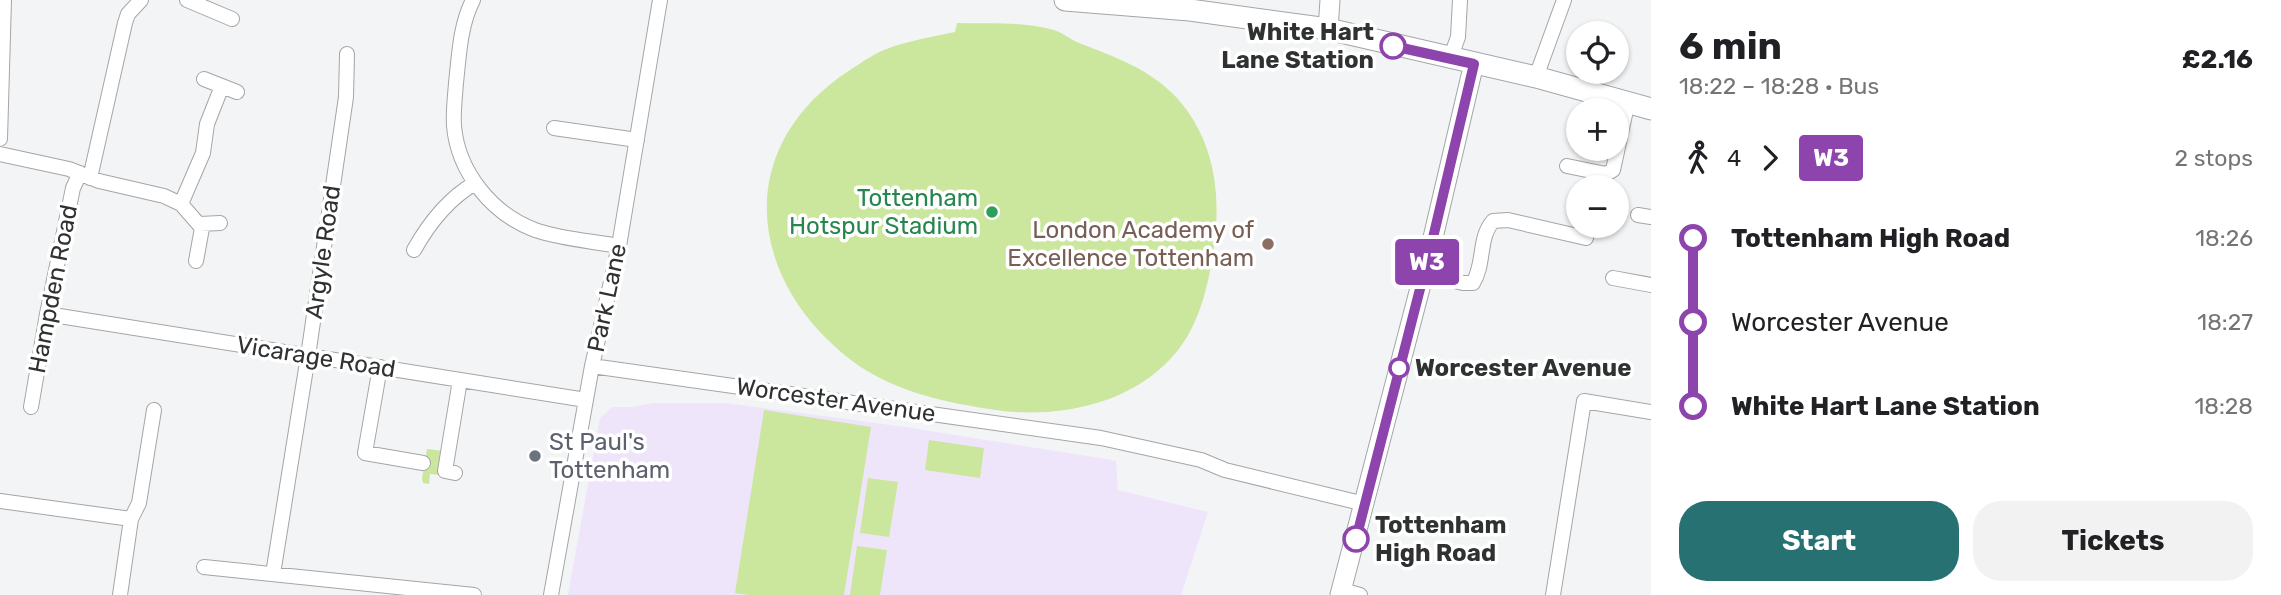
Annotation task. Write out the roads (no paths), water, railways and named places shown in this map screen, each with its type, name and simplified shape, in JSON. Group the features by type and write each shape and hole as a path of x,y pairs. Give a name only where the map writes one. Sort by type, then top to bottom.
{"main road":[{"path":"1065,0 1148,3 1328,29 1616,98"},
{"path":"1629,101 1651,109"}],"street":[{"path":"0,139 4,0"},
{"name":"Hampden Road","path":"31,407 73,188 85,175 125,23 141,0"},
{"path":"187,0 232,19"},
{"path":"473,0 467,14 460,53 454,125 458,147 475,183 503,213 533,229 619,246"},
{"name":"Park Lane","path":"551,595 592,366 619,246 660,0"},
{"path":"1328,29 1330,0"},
{"path":"1450,59 1458,37 1461,0"},
{"path":"1535,77 1564,0"},
{"name":"Argyle Road","path":"273,574 345,97 347,54"},
{"path":"1347,593 1365,504 1474,64"},
{"path":"204,79 237,92"},
{"path":"181,204 203,153 207,124 222,86"},
{"path":"554,128 638,141"},
{"path":"0,154 85,175 181,204 200,224 202,236 196,261"},
{"path":"1567,166 1591,175"},
{"path":"414,250 427,227 451,200 475,183"},
{"path":"1424,274 1473,283 1485,234 1493,221 1508,220 1566,233"},
{"path":"200,224 220,223"},
{"path":"1613,278 1651,285"},
{"name":"Vicarage Road","path":"47,314 586,400"},
{"name":"Worcester Avenue","path":"592,366 1101,438 1201,460 1225,470 1365,504"},
{"path":"380,367 365,453 423,463"},
{"path":"455,472 445,471 460,380"},
{"path":"1553,595 1584,401 1651,412"},
{"path":"120,595 131,519 139,503 155,410"},
{"path":"0,501 131,519"},
{"path":"204,567 474,595"}],"place":[{"name":"White Hart Lane Station","path":"1393,46"},
{"name":"Tottenham Hotspur Stadium","path":"992,212"},
{"name":"London Academy of Excellence Tottenham","path":"1268,244"},
{"name":"Worcester Avenue","path":"1399,368"},
{"name":"St Paul's Tottenham","path":"535,456"},
{"name":"Tottenham High Road","path":"1356,539"}]}
